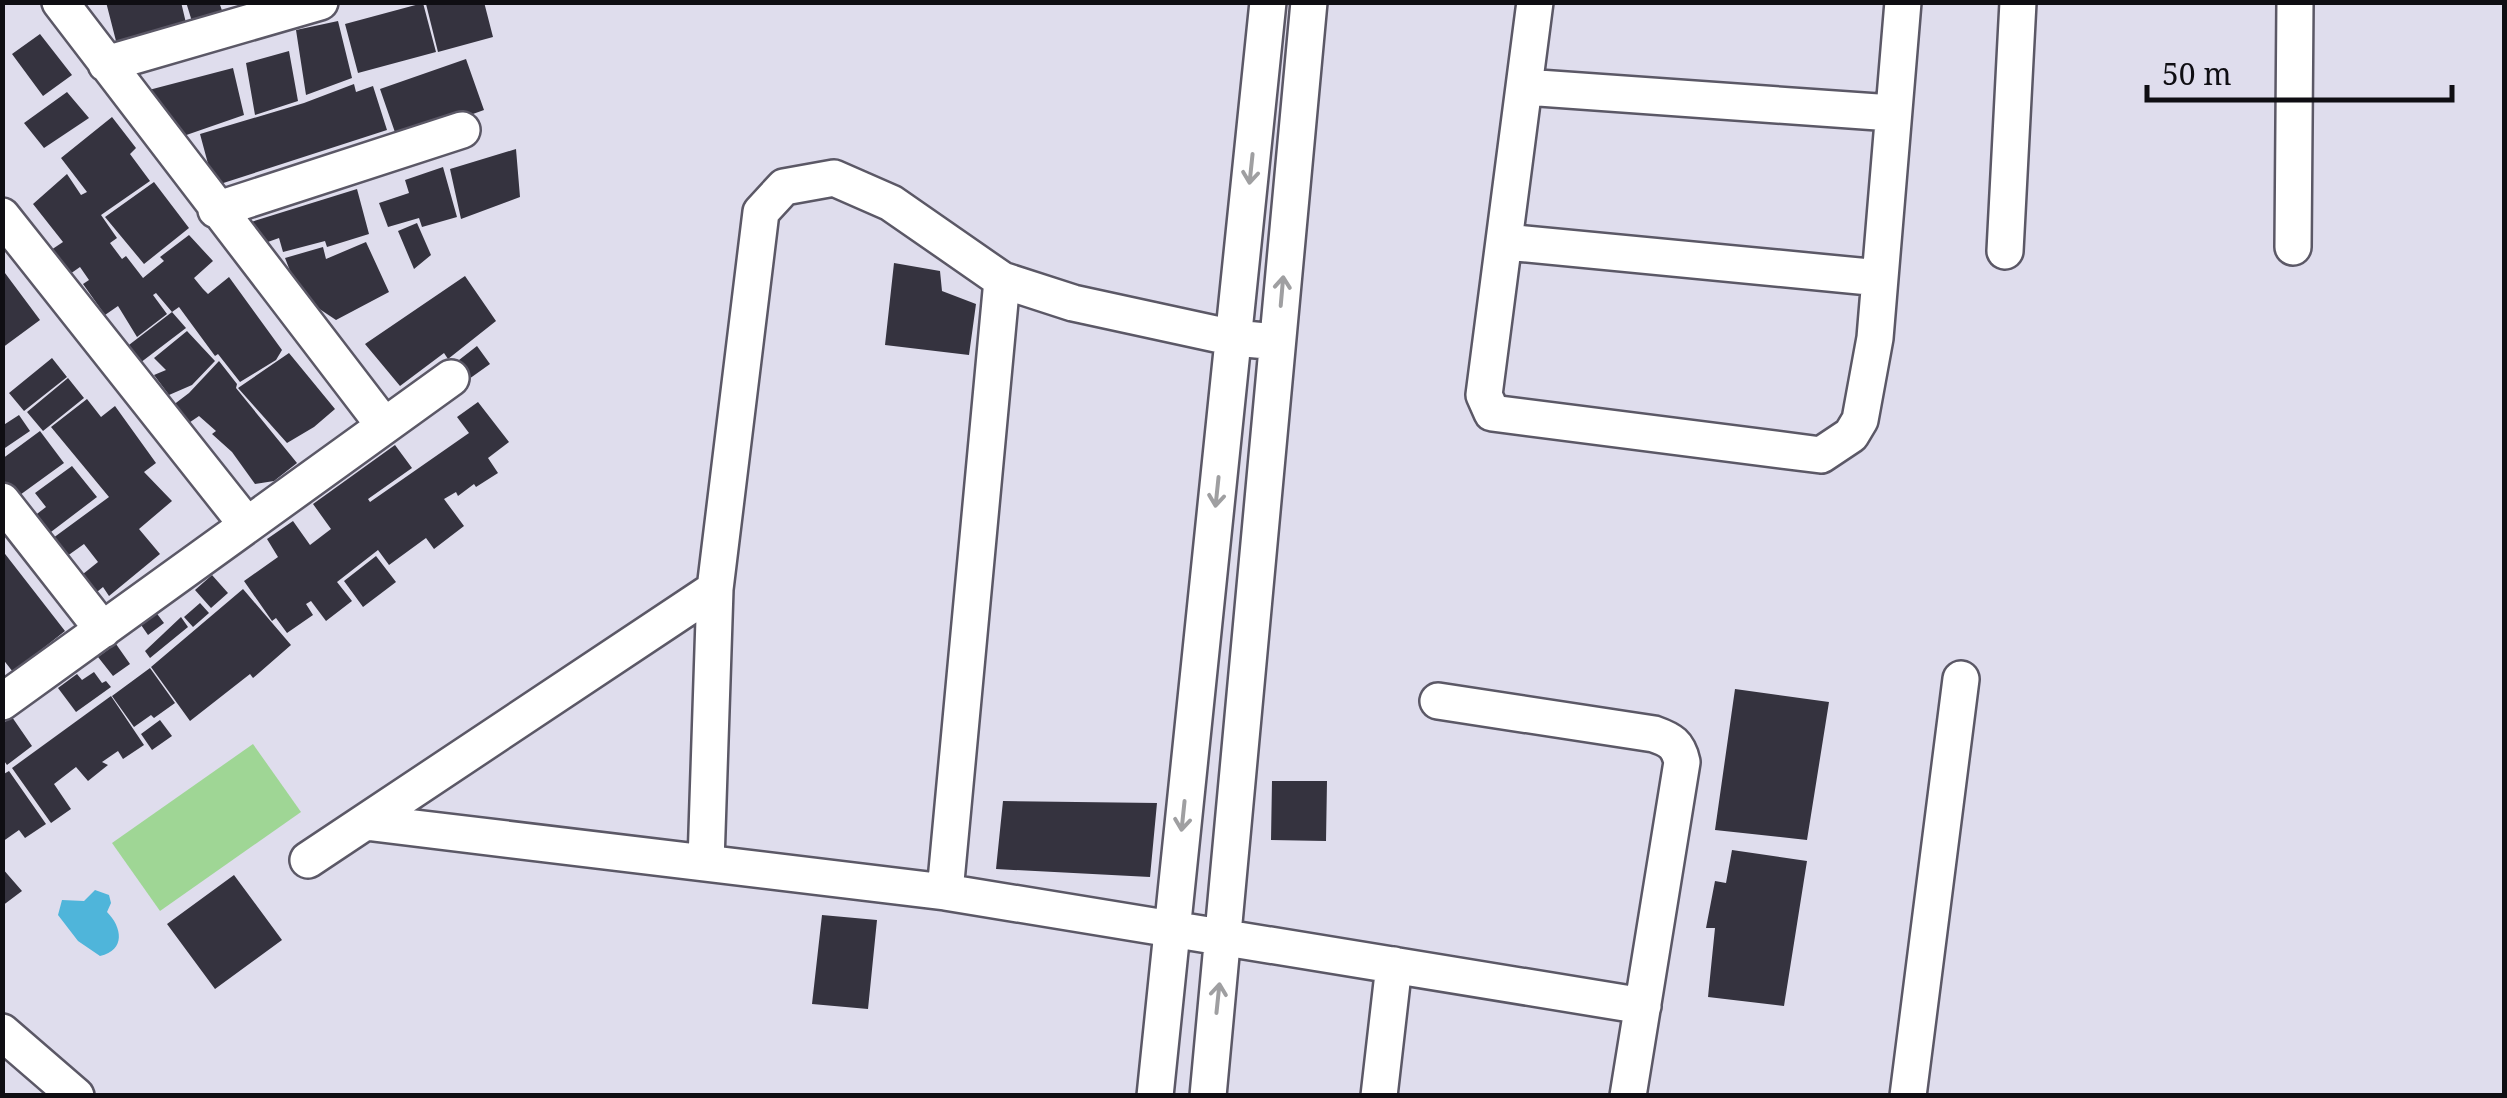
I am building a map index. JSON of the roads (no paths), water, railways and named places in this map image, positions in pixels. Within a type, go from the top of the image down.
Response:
[{"type":"street","points":[[60,2],[383,424]]},
{"type":"street","points":[[106,64],[320,2]]},
{"type":"street","points":[[1155,1096],[1268,2]]},
{"type":"street","points":[[1208,1096],[1309,2]]},
{"type":"street","points":[[1536,2],[1484,394],[1492,413],[1821,455],[1851,435],[1860,420],[1875,338],[1903,2]]},
{"type":"street","points":[[2006,251],[2018,2]]},
{"type":"street","points":[[2293,247],[2295,2]]},
{"type":"street","points":[[1524,87],[1892,113]]},
{"type":"street","points":[[1258,104],[1299,106]]},
{"type":"street","points":[[216,210],[462,130]]},
{"type":"street","points":[[706,862],[715,589],[761,212],[784,187],[834,178],[891,203],[1002,280],[1072,303],[1234,338],[1278,342]]},
{"type":"street","points":[[2,216],[247,525]]},
{"type":"street","points":[[1506,242],[1880,278]]},
{"type":"street","points":[[945,892],[1002,280]]},
{"type":"street","points":[[2,702],[451,378]]},
{"type":"street","points":[[2,501],[102,630]]},
{"type":"street","points":[[308,860],[715,589]]},
{"type":"street","points":[[1202,636],[1251,639]]},
{"type":"street","points":[[1908,1096],[1961,679]]},
{"type":"street","points":[[1438,700],[1654,734],[1679,748],[1682,762],[1628,1096]]},
{"type":"street","points":[[365,822],[945,892],[1643,1006]]},
{"type":"street","points":[[1379,1096],[1394,965]]},
{"type":"street","points":[[2,1032],[76,1096]]},
{"type":"water","points":[[95,890],[109,895],[107,912],[119,937],[114,949],[100,956],[78,941],[58,915],[62,900],[84,901]]}]
